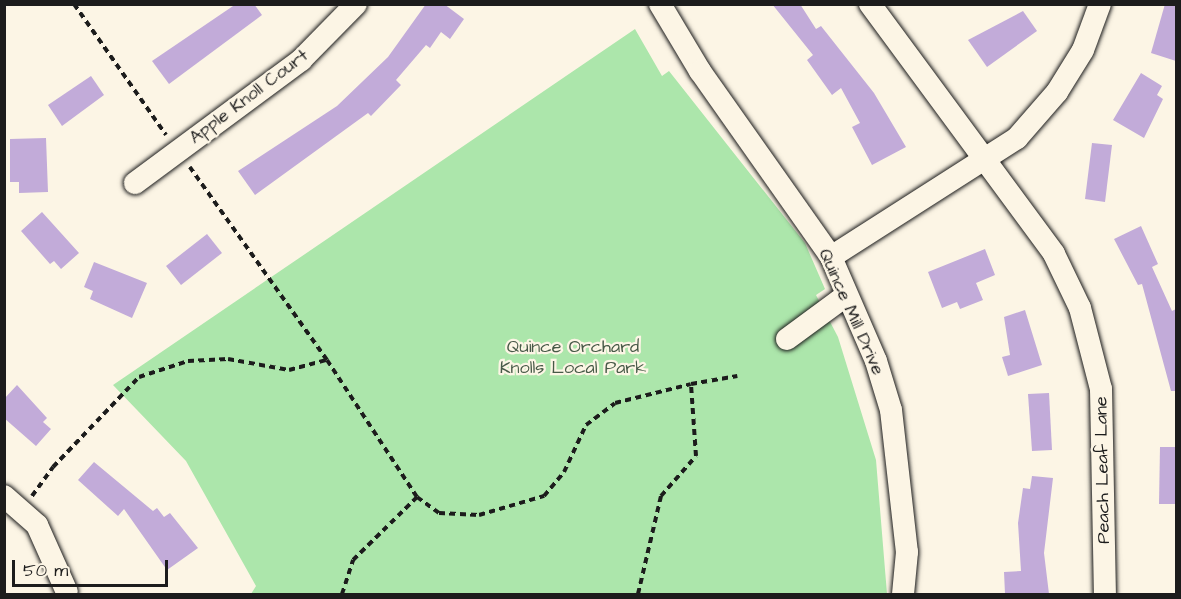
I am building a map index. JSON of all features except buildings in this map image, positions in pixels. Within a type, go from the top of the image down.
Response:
[{"type":"street","name":"Apple Knoll Court","points":[[135,183],[301,60],[356,4]]},
{"type":"street","name":"Quince Mill Drive","points":[[660,4],[700,71],[831,257],[847,295],[891,410],[907,552],[903,594]]},
{"type":"street","name":"Peach Leaf Lane","points":[[870,4],[1054,254],[1093,349],[1105,438],[1105,594]]},
{"type":"street","points":[[831,257],[986,161],[1017,138],[1057,92],[1083,50],[1100,4]]},
{"type":"street","points":[[787,339],[847,295]]},
{"type":"street","points":[[12,502],[37,525],[67,592]]},
{"type":"path","points":[[74,4],[327,360],[417,497],[439,513],[479,515],[544,496],[564,472],[585,425],[615,403],[691,384],[737,376]]},
{"type":"path","points":[[12,502],[53,466],[139,377],[188,361],[228,359],[289,370],[327,360]]},
{"type":"path","points":[[638,594],[661,496],[696,456],[691,384]]},
{"type":"path","points":[[342,594],[353,560],[417,497]]},
{"type":"green space","name":"Quince Orchard Knolls Local Park","points":[[635,29],[662,76],[669,71],[805,243],[825,289],[816,295],[838,337],[876,460],[887,594],[251,594],[256,586],[186,461],[113,385]]}]
